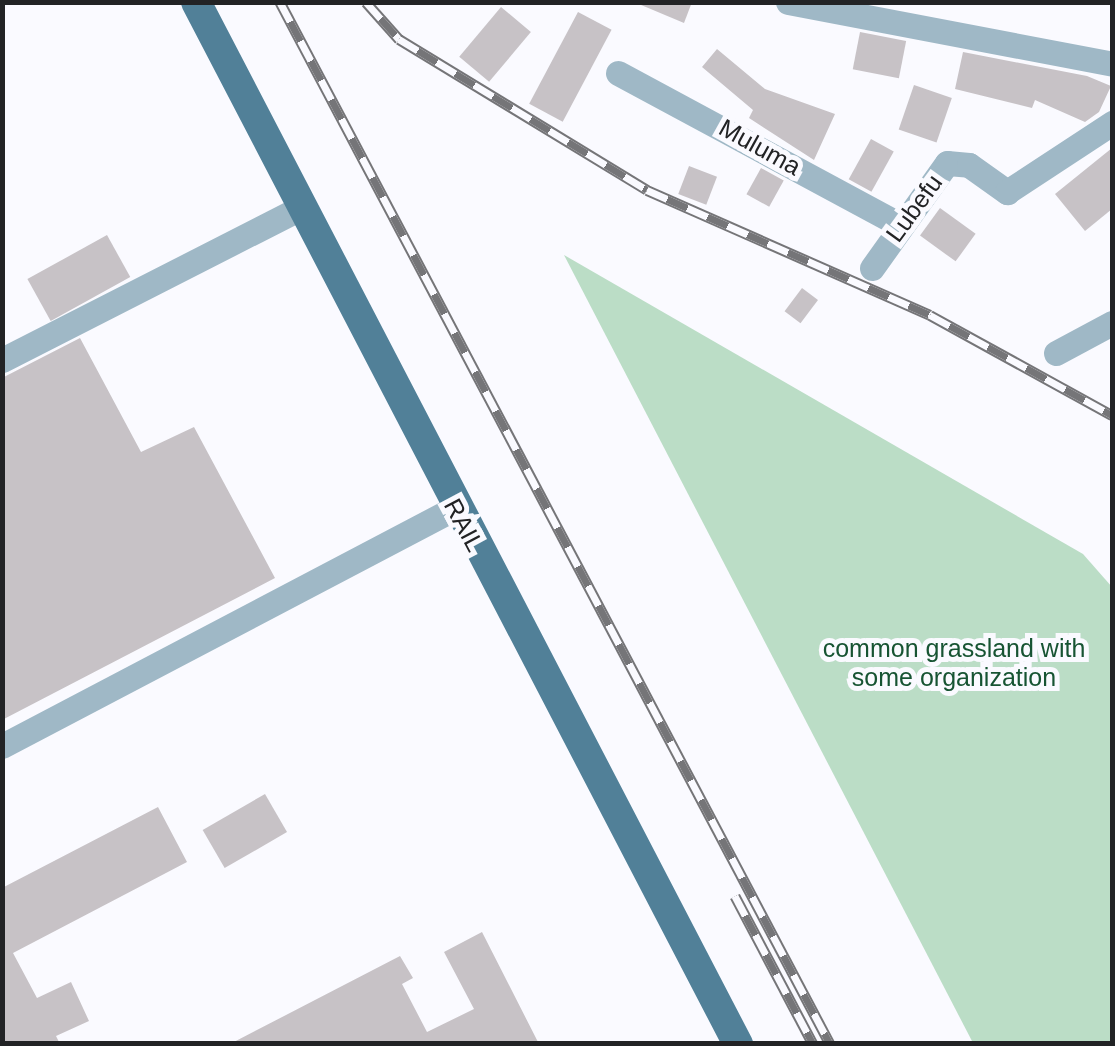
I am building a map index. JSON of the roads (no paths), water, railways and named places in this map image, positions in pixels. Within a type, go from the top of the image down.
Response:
[{"type":"main road","name":"RAIL","points":[[196,2],[454,508],[597,766],[738,1044]]},
{"type":"street","points":[[788,2],[831,7],[1112,64]]},
{"type":"street","name":"Muluma","points":[[618,73],[900,224]]},
{"type":"street","name":"Lubefu","points":[[872,268],[947,163],[969,165],[1007,192],[1112,124]]},
{"type":"street","points":[[2,360],[302,207]]},
{"type":"street","points":[[1056,353],[1112,323]]},
{"type":"street","points":[[2,746],[454,508]]},
{"type":"railway","points":[[280,2],[830,1044]]},
{"type":"railway","points":[[366,2],[399,39],[647,190],[930,315],[1112,415]]},
{"type":"railway","points":[[735,896],[813,1044]]},
{"type":"park label","name":"common grassland with some organization","points":[[954,664]]}]
